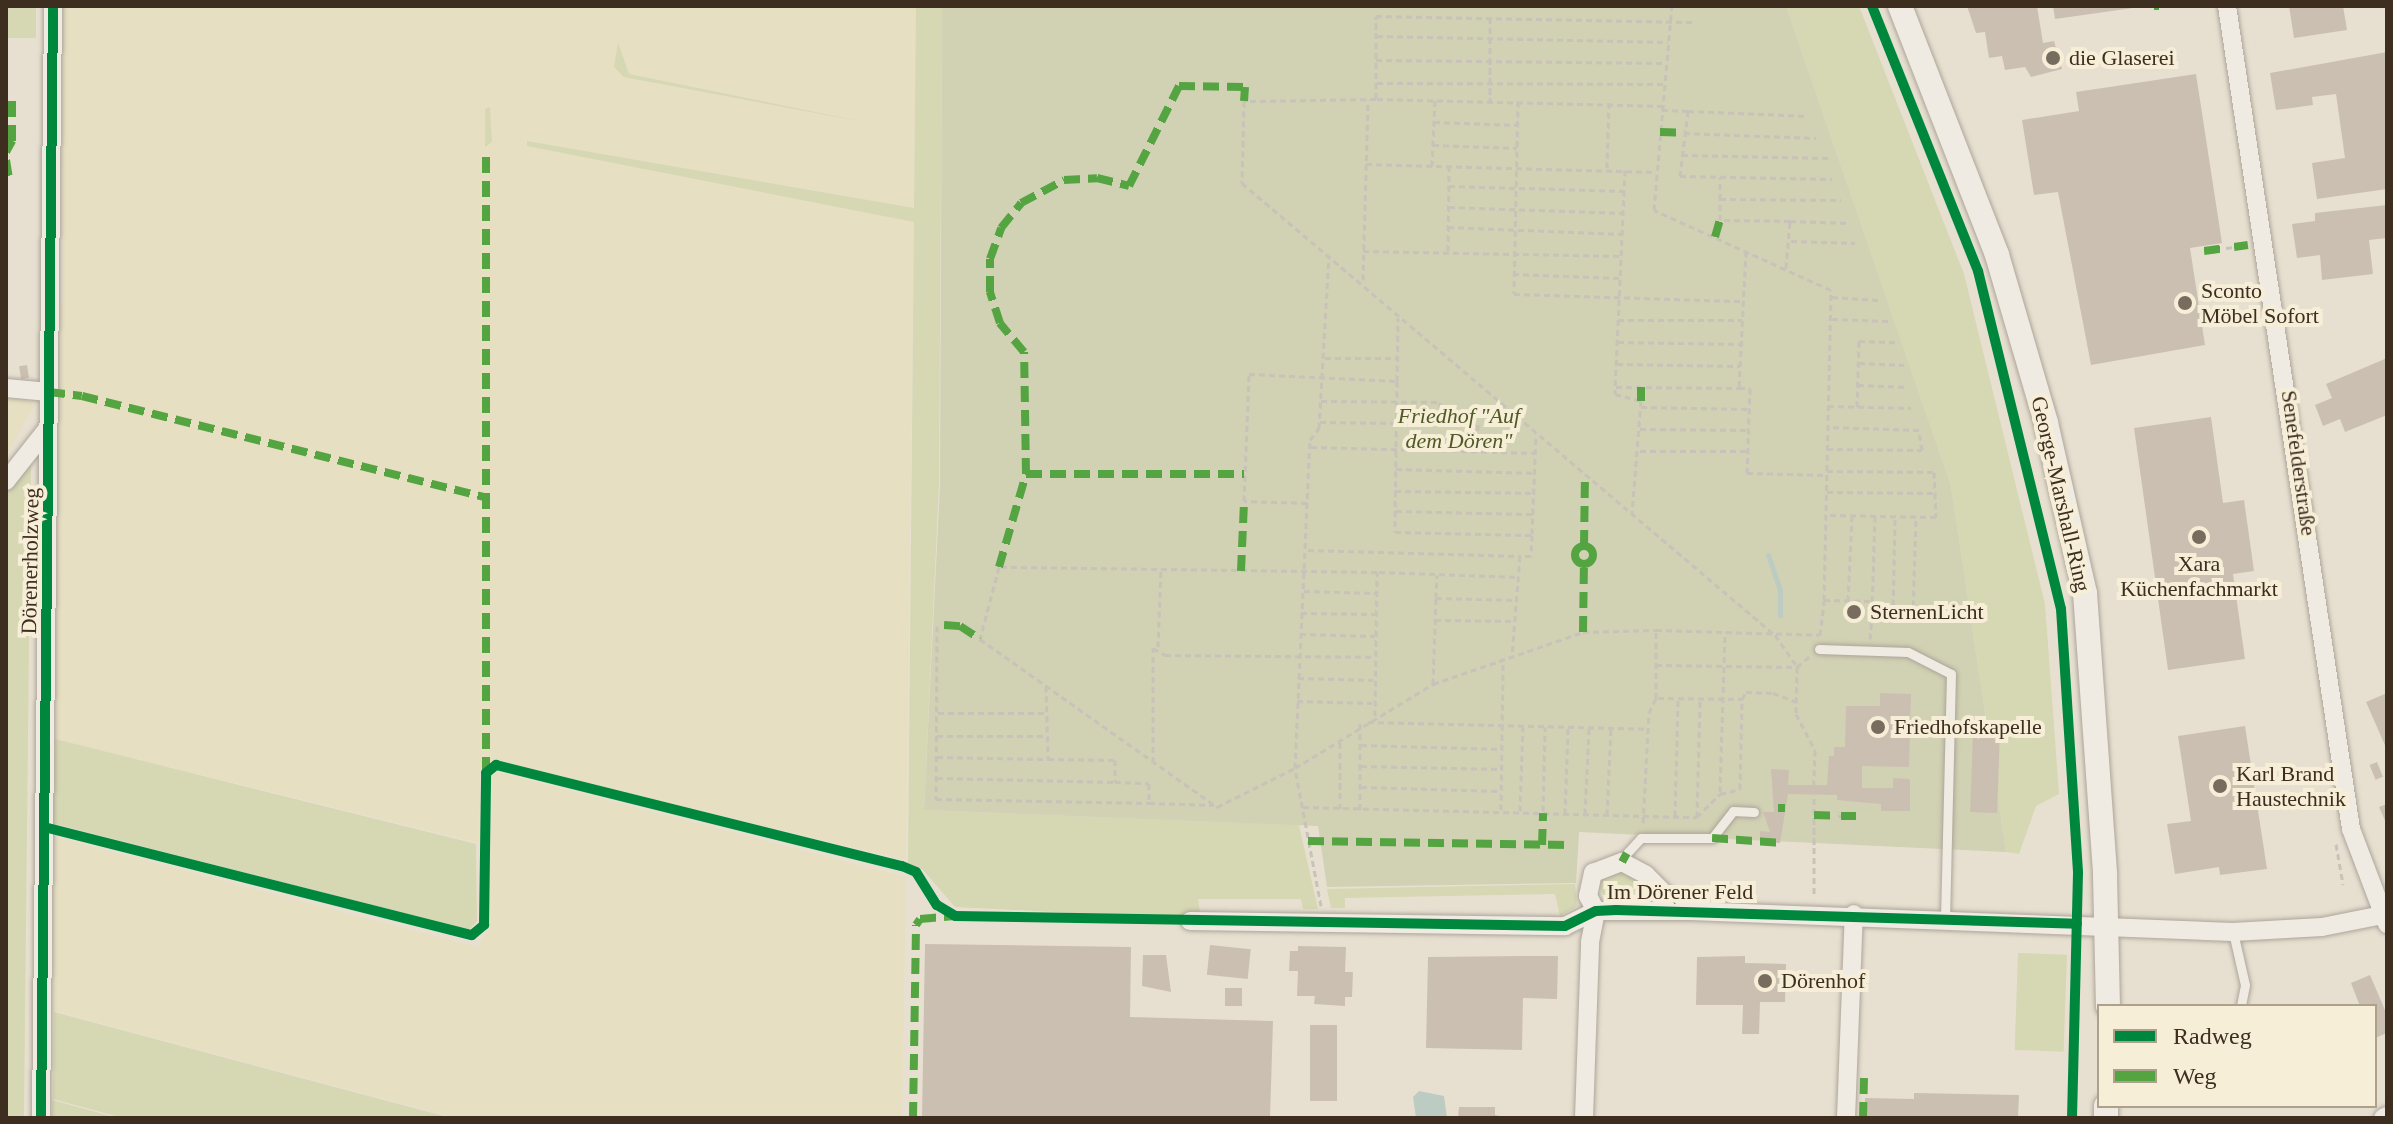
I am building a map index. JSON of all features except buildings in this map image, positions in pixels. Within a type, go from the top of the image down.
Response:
[{"type":"main road","name":"George-Marshall-Ring","points":[[1900,6],[1997,255],[2046,423],[2085,593],[2107,926],[2108,1004]]},
{"type":"street","name":"Dörenerholzweg","points":[[41,1118],[52,458],[47,429],[53,6]]},
{"type":"street","name":"Senefelderstraße","points":[[2227,6],[2351,829],[2386,918]]},
{"type":"street","points":[[6,388],[49,392]]},
{"type":"street","name":"Dörenerholzweg","points":[[6,481],[47,429]]},
{"type":"street","name":"Im Dörener Feld","points":[[1584,1118],[1590,942],[1596,911],[1588,896],[1593,873],[1622,862],[1646,875],[1672,901],[1673,911]]},
{"type":"street","name":"Im Dörener Feld","points":[[1190,921],[1565,926],[1596,911],[1673,911],[1854,914],[2233,932],[2322,927],[2386,918]]},
{"type":"street","points":[[1846,1118],[1854,914]]},
{"type":"lane","points":[[1819,649],[1908,652],[1951,674],[1945,919]]},
{"type":"lane","points":[[1627,853],[1641,838],[1712,838],[1733,811],[1754,812]]},
{"type":"lane","points":[[2233,932],[2245,985],[2241,1004]]},
{"type":"path","points":[[937,626],[936,799],[1214,805],[1295,768],[1363,723],[1433,684],[1583,632],[1656,630],[1820,635],[1824,600],[1832,297],[1819,282],[1654,210],[1672,6]]},
{"type":"path","points":[[1376,99],[1376,16],[1696,22]]},
{"type":"path","points":[[1490,18],[1490,101]]},
{"type":"path","points":[[1377,36],[1668,42]]},
{"type":"path","points":[[1376,60],[1666,63]]},
{"type":"path","points":[[1376,83],[1665,84]]},
{"type":"path","points":[[1363,280],[1368,98]]},
{"type":"path","points":[[1806,116],[1688,111],[1609,102],[1368,98],[1244,101],[1242,183],[1329,257],[1363,280],[1398,318],[1775,635],[1797,667],[1796,714],[1815,750],[1814,785]]},
{"type":"path","points":[[1432,166],[1435,99]]},
{"type":"path","points":[[1518,101],[1514,294],[1619,300],[1743,301]]},
{"type":"path","points":[[1607,168],[1609,102]]},
{"type":"path","points":[[1688,111],[1680,176],[1832,179]]},
{"type":"path","points":[[1434,122],[1518,125]]},
{"type":"path","points":[[1684,133],[1816,138]]},
{"type":"path","points":[[1433,145],[1517,148]]},
{"type":"path","points":[[1682,155],[1829,158]]},
{"type":"path","points":[[1366,164],[1607,168],[1656,172]]},
{"type":"path","points":[[1448,252],[1449,166]]},
{"type":"path","points":[[1625,170],[1615,394],[1641,401],[1632,513]]},
{"type":"path","points":[[1720,177],[1720,220],[1850,223]]},
{"type":"path","points":[[1449,186],[1624,191]]},
{"type":"path","points":[[1720,199],[1841,200]]},
{"type":"path","points":[[1449,207],[1623,213]]},
{"type":"path","points":[[1786,268],[1791,241],[1790,221]]},
{"type":"path","points":[[1448,227],[1622,234]]},
{"type":"path","points":[[1791,241],[1855,243]]},
{"type":"path","points":[[2226,248],[2234,247]]},
{"type":"path","points":[[1363,251],[1621,256]]},
{"type":"path","points":[[1739,388],[1746,251]]},
{"type":"path","points":[[1324,922],[1295,768],[1302,591],[1307,572],[1310,447],[1320,422],[1329,257]]},
{"type":"path","points":[[1513,274],[1620,278]]},
{"type":"path","points":[[1832,297],[1878,300]]},
{"type":"path","points":[[1398,318],[1395,532],[1532,535]]},
{"type":"path","points":[[1832,319],[1888,321]]},
{"type":"path","points":[[1618,320],[1742,320]]},
{"type":"path","points":[[1857,407],[1859,341],[1895,342]]},
{"type":"path","points":[[1618,342],[1741,344]]},
{"type":"path","points":[[1323,358],[1397,358]]},
{"type":"path","points":[[1859,363],[1904,365]]},
{"type":"path","points":[[1617,364],[1740,366]]},
{"type":"path","points":[[1307,503],[1244,501],[1249,374],[1322,380],[1397,381]]},
{"type":"path","points":[[1858,385],[1908,387]]},
{"type":"path","points":[[1616,387],[1750,388],[1747,473],[1934,472],[1936,517],[1827,515]]},
{"type":"path","points":[[1321,401],[1440,402],[1440,424]]},
{"type":"path","points":[[1828,406],[1911,408]]},
{"type":"path","points":[[1641,407],[1749,409]]},
{"type":"path","points":[[1320,422],[1478,424],[1478,450]]},
{"type":"path","points":[[1827,449],[1922,450],[1919,430],[1828,427]]},
{"type":"path","points":[[1640,429],[1749,430]]},
{"type":"path","points":[[1307,550],[1531,556],[1536,434]]},
{"type":"path","points":[[1310,447],[1536,453]]},
{"type":"path","points":[[1638,451],[1748,451]]},
{"type":"path","points":[[1396,469],[1535,473]]},
{"type":"path","points":[[1395,491],[1534,493]]},
{"type":"path","points":[[1827,492],[1935,493]]},
{"type":"path","points":[[1395,511],[1533,514]]},
{"type":"path","points":[[1848,601],[1852,515]]},
{"type":"path","points":[[1869,651],[1875,516]]},
{"type":"path","points":[[1893,615],[1895,516]]},
{"type":"path","points":[[1872,614],[1913,616],[1916,517]]},
{"type":"path","points":[[1512,655],[1520,556]]},
{"type":"path","points":[[1214,805],[980,639],[999,567],[1519,577]]},
{"type":"path","points":[[1161,569],[1158,647],[1165,655]]},
{"type":"path","points":[[1375,716],[1372,703],[1377,572]]},
{"type":"path","points":[[1433,684],[1437,575]]},
{"type":"path","points":[[1302,591],[1376,593]]},
{"type":"path","points":[[1436,598],[1517,600]]},
{"type":"path","points":[[1824,600],[1872,601]]},
{"type":"path","points":[[1301,613],[1376,614]]},
{"type":"path","points":[[1435,620],[1515,621]]},
{"type":"path","points":[[1643,816],[1648,729],[1656,698],[1656,630]]},
{"type":"path","points":[[1720,794],[1725,632]]},
{"type":"path","points":[[1300,634],[1375,636]]},
{"type":"path","points":[[1153,762],[1156,663],[1149,654],[1158,647]]},
{"type":"path","points":[[1156,663],[1165,655],[1374,657]]},
{"type":"path","points":[[1501,812],[1503,658]]},
{"type":"path","points":[[1656,665],[1797,667]]},
{"type":"path","points":[[1298,678],[1373,680]]},
{"type":"path","points":[[1046,686],[1048,759]]},
{"type":"path","points":[[1303,807],[1697,817],[1720,794],[1740,789],[1742,699],[1746,692],[1773,693],[1796,702]]},
{"type":"path","points":[[1656,698],[1742,699]]},
{"type":"path","points":[[1675,816],[1678,698]]},
{"type":"path","points":[[1697,817],[1700,699]]},
{"type":"path","points":[[1297,701],[1372,703]]},
{"type":"path","points":[[937,713],[1046,713]]},
{"type":"path","points":[[1363,723],[1648,729]]},
{"type":"path","points":[[1360,810],[1363,723]]},
{"type":"path","points":[[1520,812],[1523,727]]},
{"type":"path","points":[[1543,813],[1545,727]]},
{"type":"path","points":[[1565,814],[1568,728]]},
{"type":"path","points":[[1585,814],[1589,728]]},
{"type":"path","points":[[1607,815],[1611,728]]},
{"type":"path","points":[[937,736],[1047,736]]},
{"type":"path","points":[[1340,738],[1340,809]]},
{"type":"path","points":[[1361,745],[1502,749]]},
{"type":"path","points":[[937,757],[1115,760],[1115,782]]},
{"type":"path","points":[[1361,766],[1501,769]]},
{"type":"path","points":[[937,778],[1149,783],[1149,803]]},
{"type":"path","points":[[1361,787],[1500,791]]},
{"type":"path","points":[[1814,795],[1814,894]]},
{"type":"shaded area","points":[[61,6],[916,6],[914,208],[528,141],[527,145],[914,222],[906,860],[494,761],[480,770],[479,843],[55,739],[58,306],[63,301]]},
{"type":"shaded area","points":[[6,396],[26,398],[34,406],[6,456]]},
{"type":"shaded area","points":[[497,772],[906,877],[902,1118],[456,1118],[54,1011],[51,836],[477,947],[489,929],[492,776]]},
{"type":"shaded area","points":[[1419,1091],[1444,1096],[1447,1118],[1416,1118],[1413,1097]]},
{"type":"green space","points":[[6,6],[36,6],[36,38],[6,38]]},
{"type":"green space","points":[[916,6],[942,6],[939,484],[924,810],[1299,825],[1318,909],[1303,909],[1301,899],[1198,899],[1201,918],[1191,919],[955,907],[923,870],[908,863],[914,222],[527,146],[527,141],[914,208]]},
{"type":"green space","name":"Friedhof \"Auf dem Dören\"","points":[[942,6],[1786,6],[1951,486],[2006,852],[1579,832],[1576,883],[1327,887],[1318,826],[924,810],[940,485]]},
{"type":"green space","points":[[1786,6],[1859,6],[1964,274],[2045,604],[2059,794],[2036,806],[2019,854],[2006,852],[1951,486]]},
{"type":"green space","points":[[618,43],[629,74],[864,122],[624,77],[614,67]]},
{"type":"green space","points":[[490,107],[492,142],[485,147],[485,109]]},
{"type":"green space","points":[[31,456],[24,1118],[6,1118],[6,493]]},
{"type":"green space","points":[[55,739],[476,844],[477,921],[469,930],[51,823]]},
{"type":"green space","points":[[1619,869],[1640,878],[1651,890],[1651,900],[1605,897],[1599,888],[1602,874]]},
{"type":"green space","points":[[1575,884],[1577,906],[1560,916],[1555,894],[1345,898],[1345,908],[1331,908],[1327,889]]},
{"type":"green space","points":[[2018,953],[2067,955],[2064,1052],[2015,1050]]},
{"type":"green space","points":[[54,1012],[451,1118],[123,1118],[53,1099]]},
{"type":"green space","points":[[52,1100],[118,1118],[52,1118]]},
{"type":"waterway","points":[[1768,555],[1780,590],[1780,615]]},
{"type":"marked path","points":[[2154,6],[2159,6]]},
{"type":"marked path","points":[[999,567],[1026,474],[1024,352],[1000,323],[990,292],[990,259],[1001,228],[1021,203],[1064,180],[1097,178],[1129,186],[1179,86],[1245,87],[1244,101]]},
{"type":"marked path","points":[[6,152],[12,141],[12,99]]},
{"type":"marked path","points":[[1660,132],[1684,133]]},
{"type":"marked path","points":[[486,151],[486,773]]},
{"type":"marked path","points":[[6,160],[9,180]]},
{"type":"marked path","points":[[1715,237],[1720,220]]},
{"type":"marked path","points":[[2234,247],[2248,245]]},
{"type":"marked path","points":[[2204,251],[2226,248]]},
{"type":"marked path","points":[[1641,387],[1641,401]]},
{"type":"marked path","points":[[49,392],[82,396],[484,497]]},
{"type":"marked path","points":[[1026,474],[1244,474]]},
{"type":"marked path","points":[[1584,546],[1585,474]]},
{"type":"marked path","points":[[1241,571],[1244,501]]},
{"type":"marked path","points":[[1584,546],[1593,555],[1584,564],[1575,555],[1584,546]]},
{"type":"marked path","points":[[1583,632],[1584,564]]},
{"type":"marked path","points":[[944,625],[960,626],[980,639]]},
{"type":"marked path","points":[[1778,808],[1785,808]]},
{"type":"marked path","points":[[1542,845],[1543,813]]},
{"type":"marked path","points":[[1814,815],[1838,816]]},
{"type":"marked path","points":[[1841,816],[1856,816]]},
{"type":"marked path","points":[[1712,838],[1782,843]]},
{"type":"marked path","points":[[1308,841],[1568,845]]},
{"type":"marked path","points":[[1622,862],[1627,853]]},
{"type":"marked path","points":[[1672,901],[1688,889]]},
{"type":"marked path","points":[[913,1118],[916,925],[920,919],[955,916]]},
{"type":"marked path","points":[[1863,1118],[1864,1077]]},
{"type":"cycle path","points":[[41,1118],[53,6]]},
{"type":"cycle path","points":[[1872,6],[1978,271],[2061,609],[2078,873],[2072,1118]]},
{"type":"cycle path","points":[[44,827],[472,935],[484,925],[486,773],[496,765],[902,866],[916,872],[937,905],[955,916],[1565,926],[1596,911],[1616,910],[2077,924]]},
{"type":"place","name":"die Glaserei","points":[[2053,58]]},
{"type":"place","name":"Sconto Möbel Sofort","points":[[2185,303]]},
{"type":"place","name":"Xara Küchenfachmarkt","points":[[2199,537]]},
{"type":"place","name":"SternenLicht","points":[[1854,612]]},
{"type":"place","name":"Friedhofskapelle","points":[[1878,727]]},
{"type":"place","name":"Karl Brand Haustechnik","points":[[2220,786]]},
{"type":"place","name":"Dörenhof","points":[[1765,981]]}]
